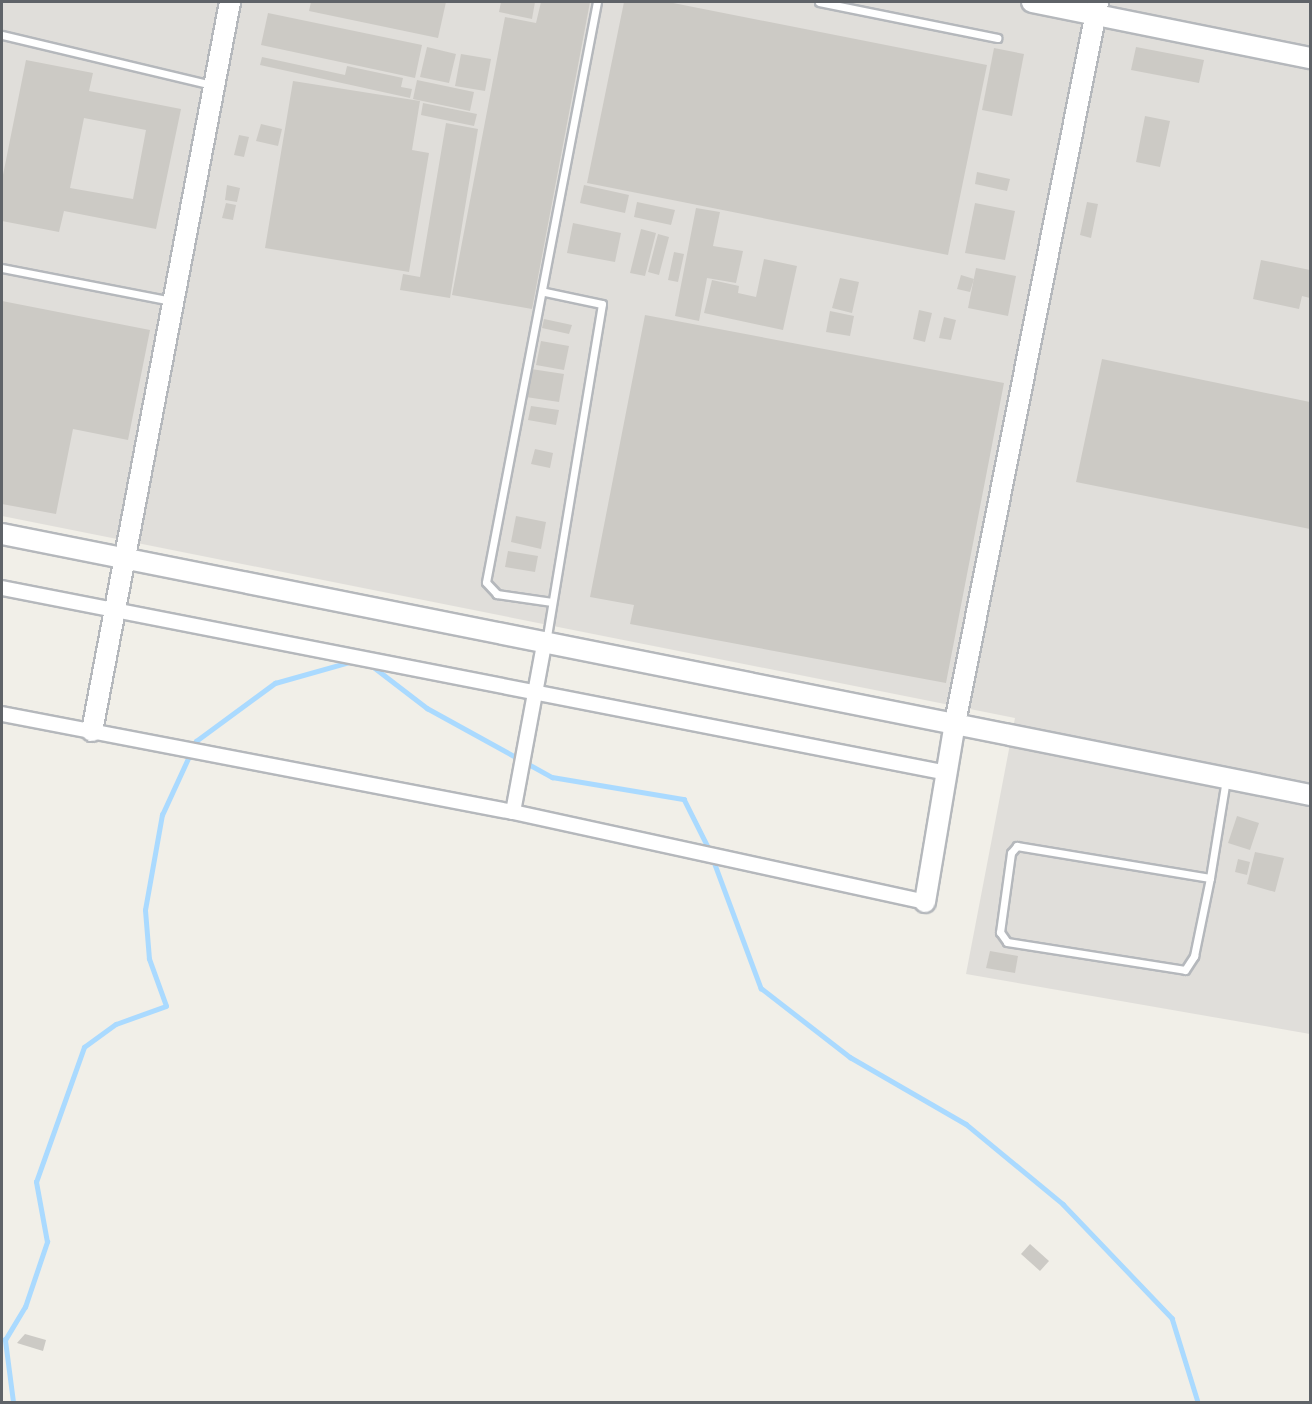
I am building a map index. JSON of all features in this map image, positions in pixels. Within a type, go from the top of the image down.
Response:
[{"type":"street","points":[[92,731],[230,2]]},
{"type":"street","points":[[1032,2],[1097,8],[1311,58]]},
{"type":"street","points":[[2,714],[513,812],[925,902],[954,728],[1097,8]]},
{"type":"street","points":[[2,534],[954,728],[1311,795]]},
{"type":"street","points":[[2,588],[948,772]]},
{"type":"street","points":[[513,812],[533,692],[545,645]]},
{"type":"lane","points":[[552,602],[497,594],[486,582],[545,292],[597,2]]},
{"type":"lane","points":[[819,2],[997,38]]},
{"type":"lane","points":[[2,35],[214,85]]},
{"type":"lane","points":[[2,268],[173,301]]},
{"type":"lane","points":[[545,292],[602,304],[545,645]]},
{"type":"lane","points":[[1210,878],[1017,846],[1011,853],[1000,932],[1007,942],[1185,970],[1194,956],[1210,878],[1226,779]]},
{"type":"shaded area","points":[[2,2],[1310,2],[1310,1034],[966,974],[1015,718],[2,516]]},
{"type":"building","points":[[311,2],[446,2],[438,38],[309,11]]},
{"type":"building","points":[[501,2],[535,2],[532,19],[499,12]]},
{"type":"building","points":[[541,2],[590,2],[532,309],[452,295],[505,17],[536,23]]},
{"type":"building","points":[[624,2],[668,2],[987,65],[948,255],[587,183]]},
{"type":"building","points":[[268,13],[422,45],[415,78],[261,45]]},
{"type":"building","points":[[427,47],[456,54],[449,83],[420,77]]},
{"type":"building","points":[[1136,47],[1204,60],[1199,83],[1131,70]]},
{"type":"building","points":[[994,48],[1024,54],[1012,116],[982,110]]},
{"type":"building","points":[[461,54],[491,59],[485,91],[455,86]]},
{"type":"building","points":[[262,57],[345,75],[347,66],[403,78],[401,87],[412,89],[410,98],[260,65]]},
{"type":"building","points":[[26,60],[93,73],[89,91],[181,109],[156,229],[64,211],[59,232],[2,221],[2,180]],"holes":[[[84,118],[146,130],[133,199],[70,188]]]},
{"type":"building","points":[[417,80],[474,92],[470,111],[413,99]]},
{"type":"building","points":[[293,81],[420,101],[412,150],[429,153],[409,272],[265,248]]},
{"type":"building","points":[[423,103],[477,114],[474,126],[421,115]]},
{"type":"building","points":[[1145,116],[1170,121],[1160,167],[1136,162]]},
{"type":"building","points":[[446,123],[478,129],[450,298],[400,290],[403,274],[420,277]]},
{"type":"building","points":[[261,124],[282,129],[278,146],[256,141]]},
{"type":"building","points":[[239,135],[249,137],[244,157],[234,155]]},
{"type":"building","points":[[977,172],[1010,179],[1007,191],[975,184]]},
{"type":"building","points":[[227,185],[240,188],[237,202],[225,200]]},
{"type":"building","points":[[584,185],[629,195],[625,213],[580,203]]},
{"type":"building","points":[[637,202],[675,210],[671,225],[634,217]]},
{"type":"building","points":[[1087,202],[1098,204],[1091,238],[1080,235]]},
{"type":"building","points":[[226,203],[236,205],[233,220],[222,218]]},
{"type":"building","points":[[975,203],[1015,211],[1005,260],[965,253]]},
{"type":"building","points":[[696,208],[720,212],[713,246],[743,251],[736,283],[707,278],[699,321],[675,316]]},
{"type":"building","points":[[573,223],[621,233],[615,262],[567,253]]},
{"type":"building","points":[[641,229],[656,233],[645,276],[630,273]]},
{"type":"building","points":[[658,234],[669,237],[659,275],[648,272]]},
{"type":"building","points":[[674,252],[684,254],[678,282],[668,280]]},
{"type":"building","points":[[764,259],[797,266],[783,330],[704,313],[712,280],[739,286],[738,293],[756,297]]},
{"type":"building","points":[[1261,260],[1310,270],[1310,298],[1302,296],[1299,309],[1253,299]]},
{"type":"building","points":[[976,268],[1016,276],[1008,316],[968,308]]},
{"type":"building","points":[[961,275],[974,279],[970,292],[957,289]]},
{"type":"building","points":[[840,278],[859,282],[852,313],[832,308]]},
{"type":"building","points":[[2,301],[150,330],[128,440],[73,429],[56,514],[2,504]]},
{"type":"building","points":[[919,310],[932,313],[925,342],[913,339]]},
{"type":"building","points":[[830,311],[854,316],[850,336],[826,332]]},
{"type":"building","points":[[645,315],[1004,383],[946,683],[630,624],[634,605],[590,597]]},
{"type":"building","points":[[944,317],[956,320],[951,340],[939,338]]},
{"type":"building","points":[[544,319],[572,325],[569,334],[542,328]]},
{"type":"building","points":[[541,341],[569,346],[564,370],[536,365]]},
{"type":"building","points":[[1102,359],[1310,402],[1310,529],[1076,482]]},
{"type":"building","points":[[531,369],[564,374],[559,402],[526,397]]},
{"type":"building","points":[[531,406],[559,410],[556,425],[528,420]]},
{"type":"building","points":[[535,449],[553,453],[550,468],[531,464]]},
{"type":"building","points":[[516,516],[546,522],[541,549],[511,542]]},
{"type":"building","points":[[508,551],[538,556],[535,572],[505,567]]},
{"type":"building","points":[[1237,816],[1259,823],[1250,850],[1228,843]]},
{"type":"building","points":[[1255,852],[1284,858],[1275,892],[1247,884]]},
{"type":"building","points":[[1238,859],[1250,862],[1247,875],[1235,872]]},
{"type":"building","points":[[990,951],[1018,956],[1015,973],[986,968]]},
{"type":"building","points":[[1030,1244],[1049,1261],[1040,1271],[1021,1254]]},
{"type":"building","points":[[25,1334],[46,1340],[43,1351],[17,1343]]},
{"type":"waterway","points":[[13,1402],[5,1340],[25,1307],[47,1242],[36,1182],[84,1047],[116,1024],[166,1006],[149,959],[145,910],[162,815],[196,741],[275,683],[353,661]]},
{"type":"waterway","points":[[371,665],[427,708],[552,777],[684,799],[710,851]]},
{"type":"waterway","points":[[713,859],[761,988],[850,1057],[966,1124],[1063,1204],[1172,1318],[1198,1402]]}]
